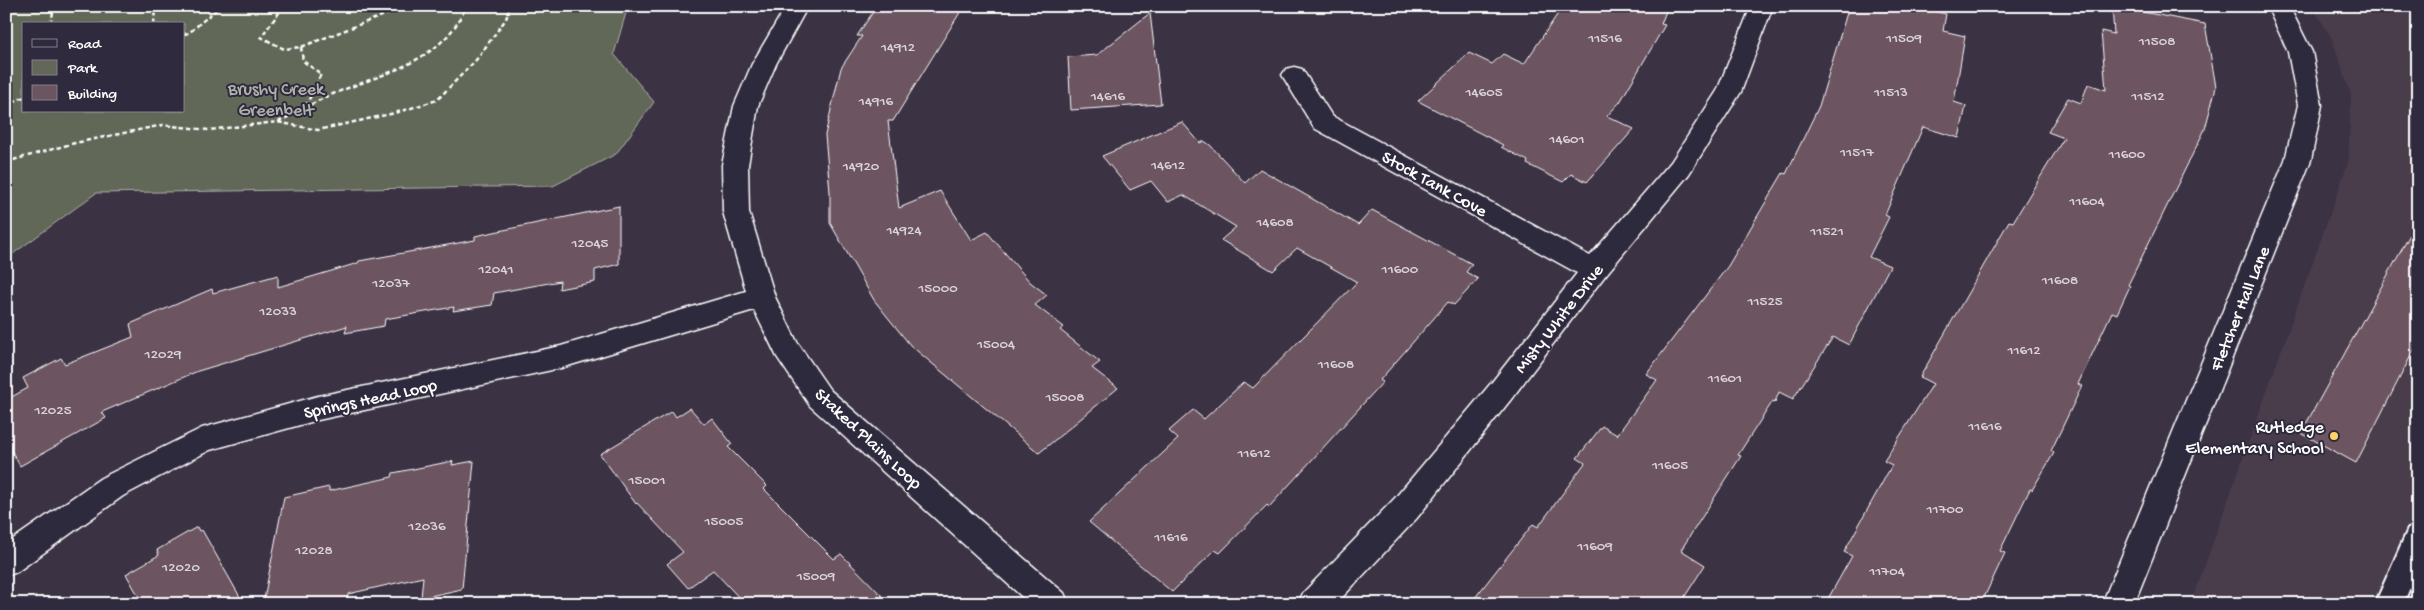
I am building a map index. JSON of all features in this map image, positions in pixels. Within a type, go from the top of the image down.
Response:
[{"type":"street","name":"Staked Plains Loop","points":[[797,6],[764,64],[746,106],[735,165],[736,212],[760,297],[787,349],[820,398],[1053,604]]},
{"type":"street","name":"Misty White Drive","points":[[1314,604],[1406,508],[1502,390],[1594,270],[1680,168],[1729,92],[1762,6]]},
{"type":"street","name":"Fletcher Hall Lane","points":[[2118,604],[2298,160],[2310,106],[2300,52],[2278,6]]},
{"type":"street","name":"Stock Tank Cove","points":[[1294,75],[1323,122],[1594,270]]},
{"type":"street","name":"Springs Head Loop","points":[[6,562],[112,487],[202,440],[318,408],[561,357],[760,297]]},
{"type":"lane","points":[[2389,604],[2418,537]]},
{"type":"path","points":[[50,22],[54,6]]},
{"type":"path","points":[[154,22],[155,6]]},
{"type":"path","points":[[185,34],[189,33],[220,6]]},
{"type":"path","points":[[284,6],[262,37],[284,49],[302,48],[387,14],[395,6]]},
{"type":"path","points":[[278,122],[333,94],[389,75],[443,43],[465,14],[466,6]]},
{"type":"path","points":[[6,162],[75,143],[162,125],[209,130],[278,122],[318,130],[396,113],[438,100],[476,60],[506,20],[510,6]]},
{"type":"path","points":[[302,48],[303,61],[321,74],[305,109]]},
{"type":"path","points":[[6,105],[22,98]]},
{"type":"shaded area","name":"Rutledge Elementary School","points":[[2312,6],[2418,6],[2418,604],[2191,604],[2348,163],[2351,95],[2332,39]]},
{"type":"green space","name":"Brushy Creek Greenbelt","points":[[6,6],[628,6],[614,54],[654,102],[616,154],[553,186],[96,193],[6,259]]},
{"type":"building","points":[[877,6],[964,6],[893,121],[888,121],[899,208],[940,191],[971,240],[987,232],[1030,282],[1047,295],[1035,305],[1064,327],[1060,330],[1100,362],[1092,368],[1118,388],[1039,453],[910,345],[874,300],[830,223],[830,192],[825,135],[841,68],[862,36],[857,36]]},
{"type":"building","points":[[1563,6],[1668,6],[1661,24],[1665,25],[1620,102],[1607,116],[1634,129],[1587,182],[1571,174],[1563,182],[1527,164],[1528,161],[1501,147],[1503,145],[1418,101],[1469,53],[1492,64],[1503,54],[1524,64]]},
{"type":"building","points":[[1849,6],[1913,6],[1946,14],[1943,31],[1965,36],[1954,102],[1966,106],[1959,138],[1923,127],[1885,215],[1889,217],[1869,257],[1890,266],[1849,345],[1833,337],[1793,399],[1779,392],[1775,402],[1773,401],[1738,455],[1741,456],[1681,550],[1705,565],[1680,604],[1470,604],[1533,524],[1538,527],[1585,463],[1577,458],[1602,426],[1617,435],[1657,380],[1646,374],[1728,266],[1783,173],[1786,174],[1819,106]]},
{"type":"building","points":[[2112,6],[2205,24],[2216,87],[2205,129],[2128,285],[2130,286],[2117,314],[2112,312],[2078,384],[2082,386],[2051,451],[2054,453],[2032,490],[2030,489],[2000,551],[2005,553],[1981,604],[1825,604],[1852,556],[1844,552],[1892,465],[1884,461],[1933,384],[1920,377],[2009,221],[2013,222],[2064,138],[2048,132],[2068,98],[2081,103],[2088,84],[2106,90],[2101,31],[2114,34]]},
{"type":"building","points":[[1150,13],[1161,104],[1071,110],[1068,57],[1097,55]]},
{"type":"building","points":[[1182,122],[1200,143],[1204,141],[1210,145],[1245,183],[1260,169],[1358,225],[1372,210],[1472,264],[1466,272],[1478,279],[1454,305],[1448,302],[1380,380],[1383,382],[1269,507],[1267,505],[1220,553],[1215,550],[1172,592],[1089,522],[1178,439],[1169,431],[1193,410],[1204,419],[1244,382],[1253,388],[1357,282],[1297,248],[1273,271],[1221,240],[1236,227],[1183,195],[1168,202],[1151,181],[1130,190],[1102,156]]},
{"type":"building","points":[[619,206],[619,264],[595,270],[595,282],[559,289],[560,281],[494,293],[492,305],[453,311],[454,307],[385,319],[384,326],[345,333],[347,326],[198,371],[102,412],[106,418],[20,466],[6,441],[6,400],[28,388],[23,378],[61,358],[65,364],[133,337],[130,324],[212,289],[213,293],[278,275],[278,287],[358,263],[359,261],[475,240],[475,236]]},
{"type":"building","points":[[2418,220],[2418,342],[2356,463],[2301,433]]},
{"type":"building","points":[[690,408],[704,424],[712,418],[732,444],[728,447],[767,486],[764,489],[834,559],[841,554],[890,604],[745,604],[713,570],[688,588],[667,564],[683,552],[636,504],[600,454],[672,411],[676,417]]},
{"type":"building","points":[[453,461],[452,465],[474,461],[462,589],[421,598],[423,577],[348,594],[347,604],[263,604],[284,497],[329,487],[329,491],[392,477],[393,473]]},
{"type":"building","points":[[197,527],[199,531],[202,530],[244,604],[143,604],[126,574],[159,555],[157,550]]},
{"type":"place","name":"Rutledge Elementary School","points":[[2334,436]]}]
